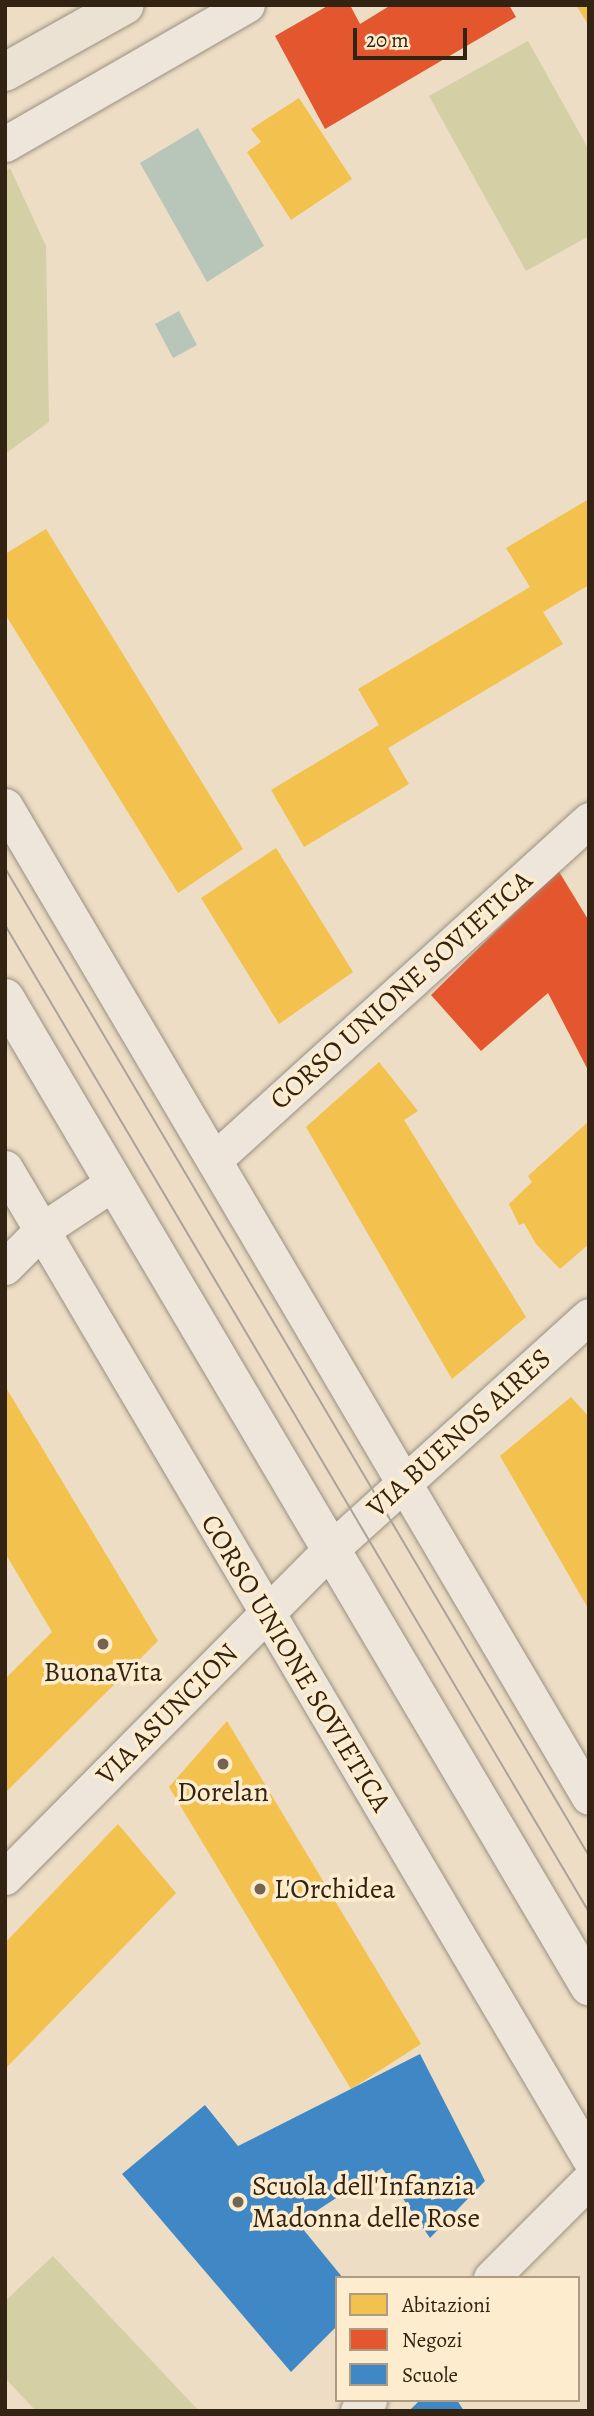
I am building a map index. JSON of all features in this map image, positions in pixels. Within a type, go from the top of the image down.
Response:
[{"type":"main road","points":[[5,72],[125,5]]},
{"type":"main road","points":[[5,998],[329,1551],[589,1986]]},
{"type":"street","points":[[5,144],[247,5]]},
{"type":"street","points":[[5,806],[589,1797]]},
{"type":"street","name":"CORSO UNIONE SOVIETICA","points":[[214,1160],[589,820]]},
{"type":"street","name":"CORSO UNIONE SOVIETICA","points":[[5,1168],[589,2158]]},
{"type":"street","points":[[5,1267],[43,1230],[113,1183]]},
{"type":"street","name":"VIA BUENOS AIRES","points":[[329,1551],[589,1316]]},
{"type":"street","name":"VIA ASUNCION","points":[[5,1877],[329,1551]]},
{"type":"street","points":[[493,2276],[589,2180]]},
{"type":"shaded area","points":[[528,41],[589,150],[589,236],[526,271],[429,96]]},
{"type":"shaded area","points":[[198,128],[264,246],[207,282],[140,163]]},
{"type":"shaded area","points":[[10,168],[46,246],[49,422],[5,454],[5,171]]},
{"type":"shaded area","points":[[179,311],[197,345],[173,358],[155,324]]},
{"type":"shaded area","points":[[53,2256],[199,2411],[36,2411],[5,2378],[5,2301]]},
{"type":"building: Abitazioni","points":[[576,5],[589,5],[589,26]]},
{"type":"building: Abitazioni","points":[[299,98],[352,179],[291,220],[247,152],[261,142],[251,129]]},
{"type":"building: Abitazioni","points":[[589,499],[589,585],[543,612],[563,644],[388,748],[409,784],[304,847],[271,790],[379,725],[358,689],[530,587],[506,548]]},
{"type":"building: Abitazioni","points":[[46,529],[243,849],[178,893],[5,614],[5,554]]},
{"type":"building: Abitazioni","points":[[276,848],[353,972],[279,1024],[201,898]]},
{"type":"building: Abitazioni","points":[[379,1062],[418,1111],[404,1120],[526,1317],[452,1379],[306,1127]]},
{"type":"building: Abitazioni","points":[[589,1121],[589,1244],[560,1269],[536,1244],[524,1223],[519,1225],[509,1204],[532,1182],[528,1176]]},
{"type":"building: Abitazioni","points":[[5,1386],[158,1641],[5,1793],[5,1679],[52,1632],[5,1553]]},
{"type":"building: Abitazioni","points":[[571,1397],[589,1417],[589,1610],[500,1456]]},
{"type":"building: Abitazioni","points":[[227,1721],[421,2044],[351,2089],[169,1787]]},
{"type":"building: Abitazioni","points":[[118,1824],[176,1893],[5,2069],[5,1943]]},
{"type":"building: Negozi","points":[[329,5],[350,5],[360,24],[391,5],[509,5],[516,17],[325,129],[275,36]]},
{"type":"building: Negozi","points":[[558,870],[589,921],[589,1072],[548,993],[481,1051],[431,995]]},
{"type":"building: Scuole","name":"Scuola dell'Infanzia Madonna delle Rose","points":[[420,2054],[485,2181],[430,2238],[382,2168],[298,2223],[341,2276],[335,2276],[335,2328],[291,2372],[122,2174],[205,2105],[238,2146]]},
{"type":"building: Scuole","points":[[418,2402],[458,2402],[464,2411],[409,2411]]},
{"type":"tram line","points":[[5,868],[589,1856]]},
{"type":"tram line","points":[[5,925],[589,1912]]},
{"type":"place","name":"BuonaVita","points":[[103,1644]]},
{"type":"place","name":"Dorelan","points":[[223,1764]]},
{"type":"place","name":"L'Orchidea","points":[[260,1889]]},
{"type":"place","name":"Scuola dell'Infanzia Madonna delle Rose","points":[[238,2202]]}]
